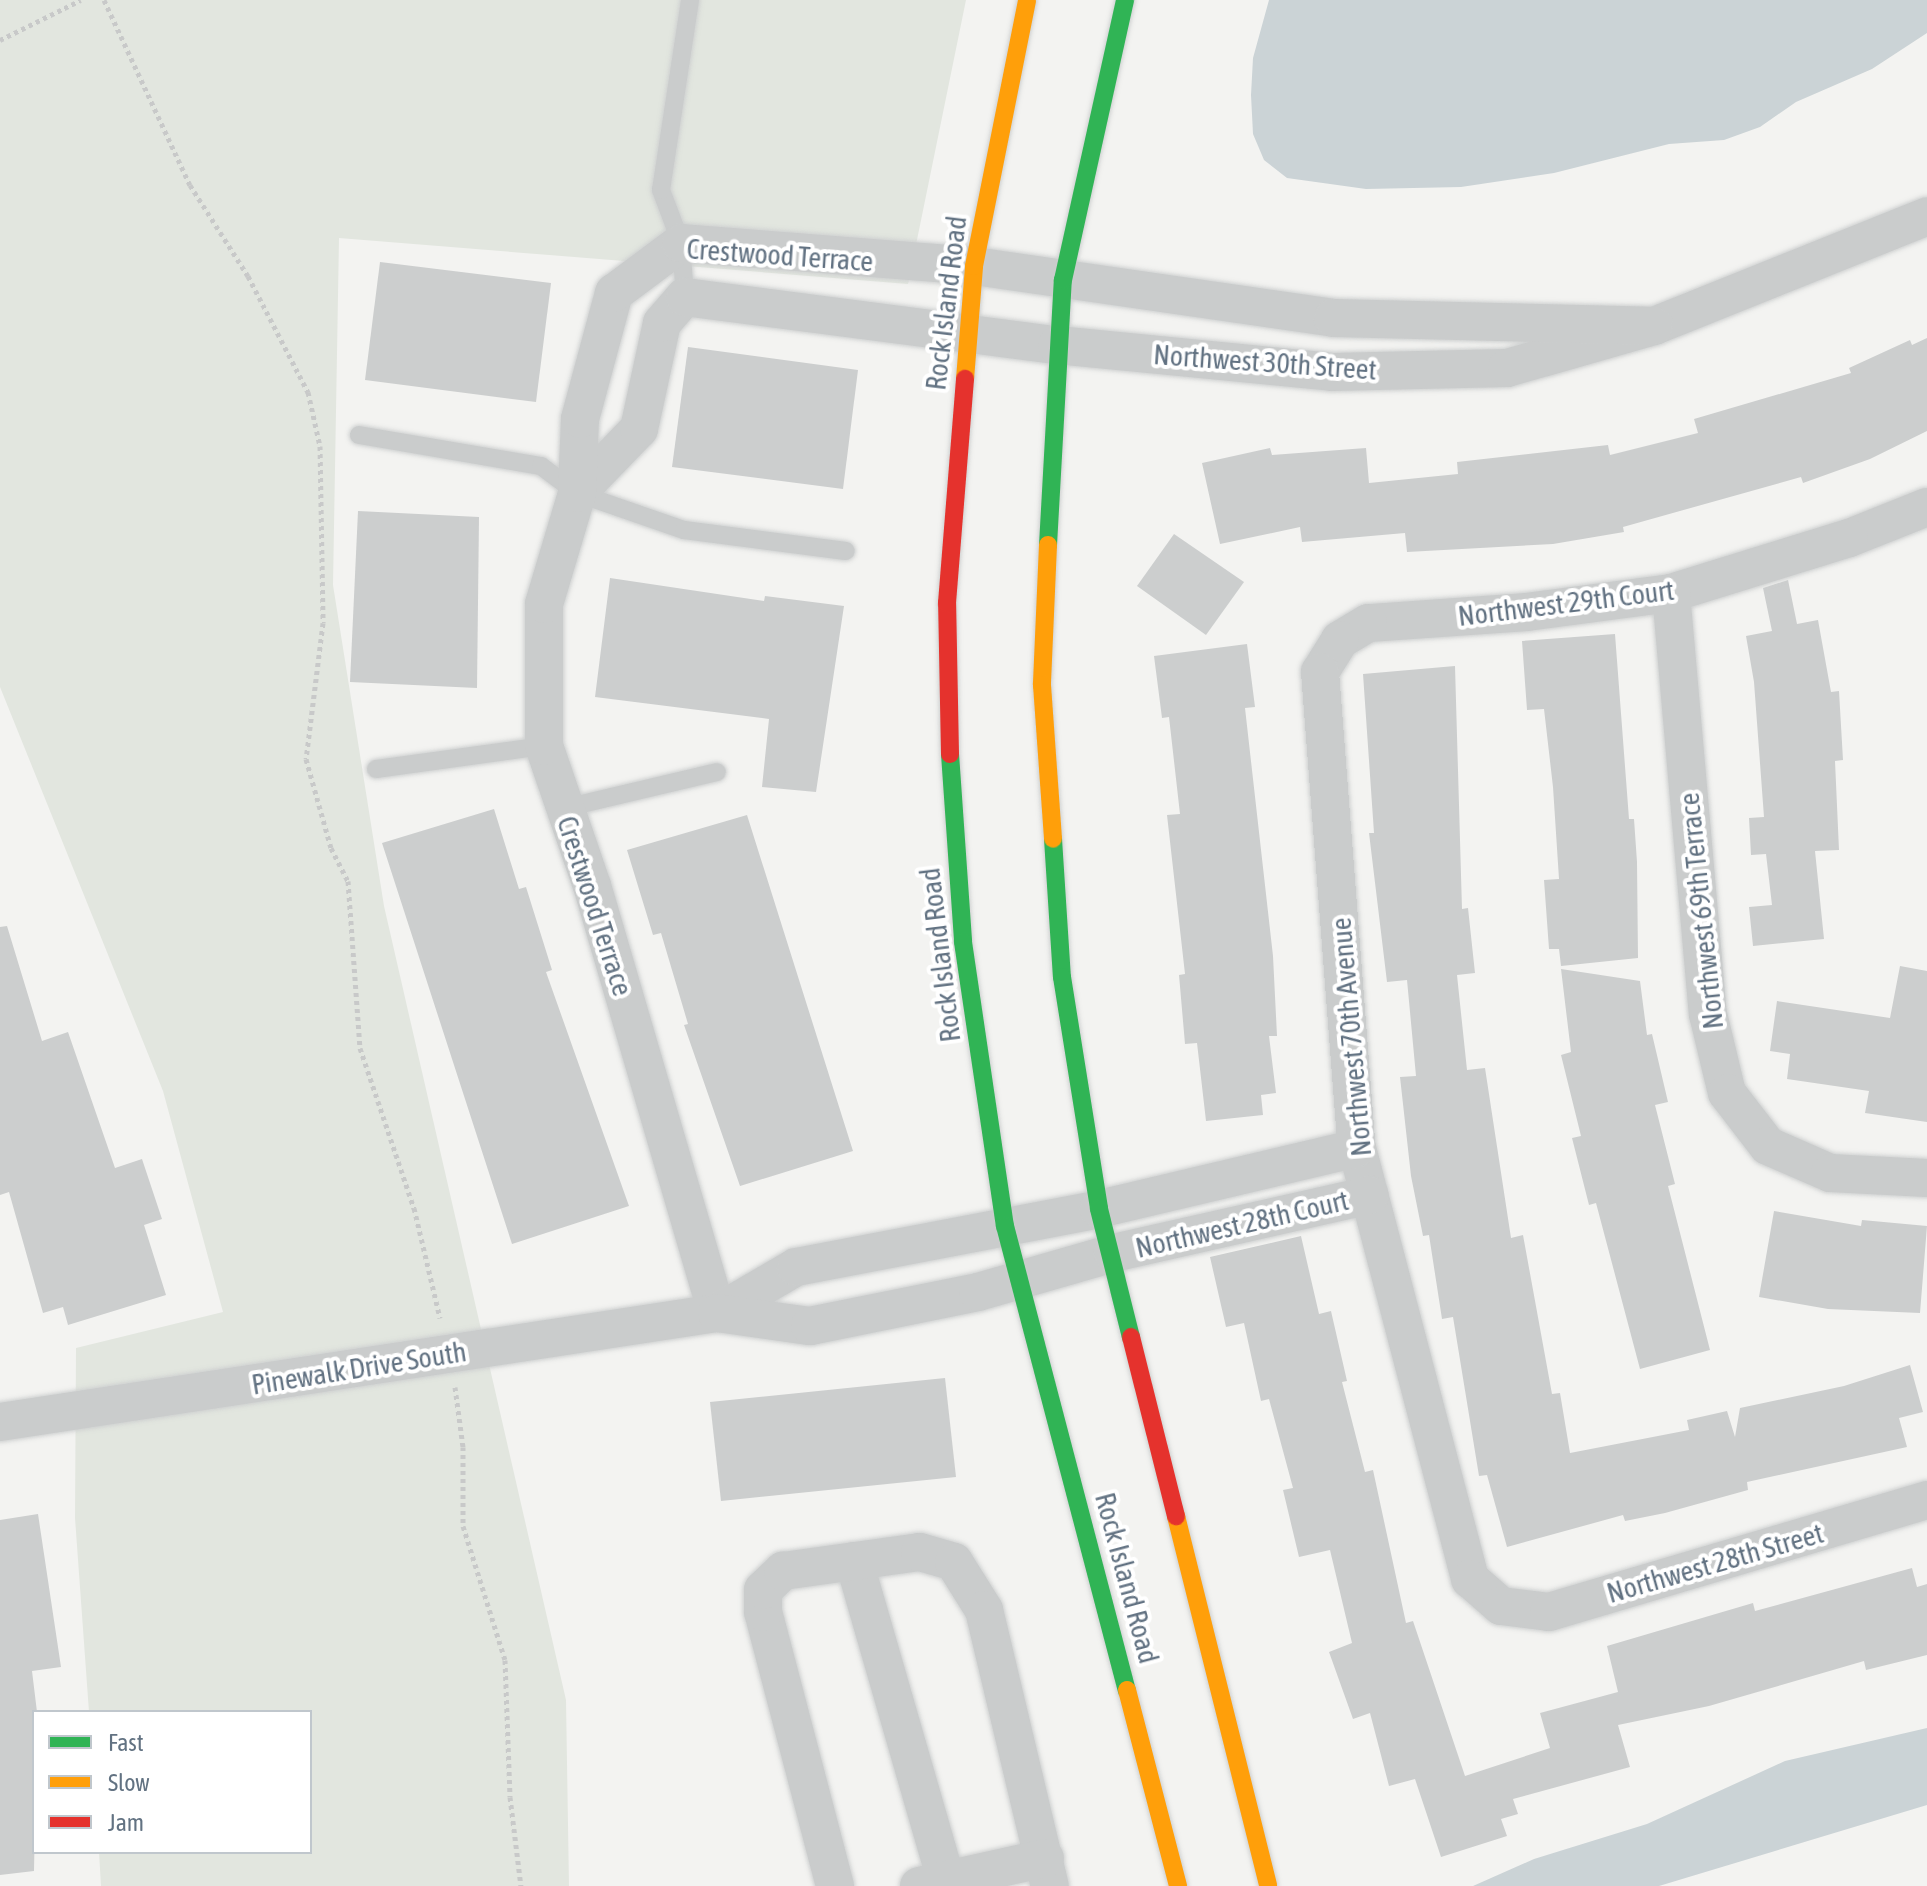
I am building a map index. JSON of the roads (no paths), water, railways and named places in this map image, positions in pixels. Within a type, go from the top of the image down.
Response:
[{"type":"main road","name":"Rock Island Road","points":[[1027,0],[974,266],[947,603],[950,780],[963,942],[1005,1226],[1178,1886]]},
{"type":"main road","points":[[1125,0],[1063,280],[1057,345],[1042,685],[1062,977],[1099,1209],[1113,1253],[1268,1886]]},
{"type":"street","name":"Northwest 30th Street","points":[[968,330],[1057,345],[1332,372],[1507,368],[1654,326],[1927,216]]},
{"type":"street","name":"Crestwood Terrace","points":[[717,1313],[544,746],[544,604],[577,493],[580,419],[614,293],[681,243],[974,266]]},
{"type":"street","name":"Northwest 30th Street","points":[[974,266],[1333,318],[1654,326]]},
{"type":"street","name":"Crestwood Terrace","points":[[577,493],[639,429],[662,323],[685,297],[968,330]]},
{"type":"street","name":"Northwest 29th Court","points":[[1340,640],[1368,623],[1527,612],[1671,593],[1849,538],[1927,507]]},
{"type":"street","name":"Northwest 69th Terrace","points":[[1671,593],[1708,1014],[1727,1093],[1768,1146],[1830,1173],[1927,1178]]},
{"type":"street","name":"Northwest 70th Avenue","points":[[1340,640],[1320,672],[1357,1148],[1470,1579],[1501,1606]]},
{"type":"street","name":"Northwest 28th Court","points":[[1099,1209],[1357,1148]]},
{"type":"street","name":"Northwest 28th Court","points":[[1113,1253],[1370,1195]]},
{"type":"street","name":"Pinewalk Drive South","points":[[717,1313],[796,1267],[1099,1209]]},
{"type":"street","name":"Pinewalk Drive South","points":[[0,1422],[717,1313],[810,1326],[1021,1281],[1113,1253]]},
{"type":"street","name":"Northwest 28th Street","points":[[1501,1606],[1549,1612],[1927,1500]]},
{"type":"street","points":[[835,1886],[763,1612],[763,1590],[783,1571],[854,1561],[920,1552],[954,1562],[984,1610],[1047,1872],[933,1883],[854,1561]]},
{"type":"lane","points":[[685,297],[681,243],[661,190],[690,0]]},
{"type":"lane","points":[[359,435],[541,466],[577,493],[684,530],[846,551]]},
{"type":"lane","points":[[376,769],[544,746]]},
{"type":"lane","points":[[565,808],[717,772]]}]
